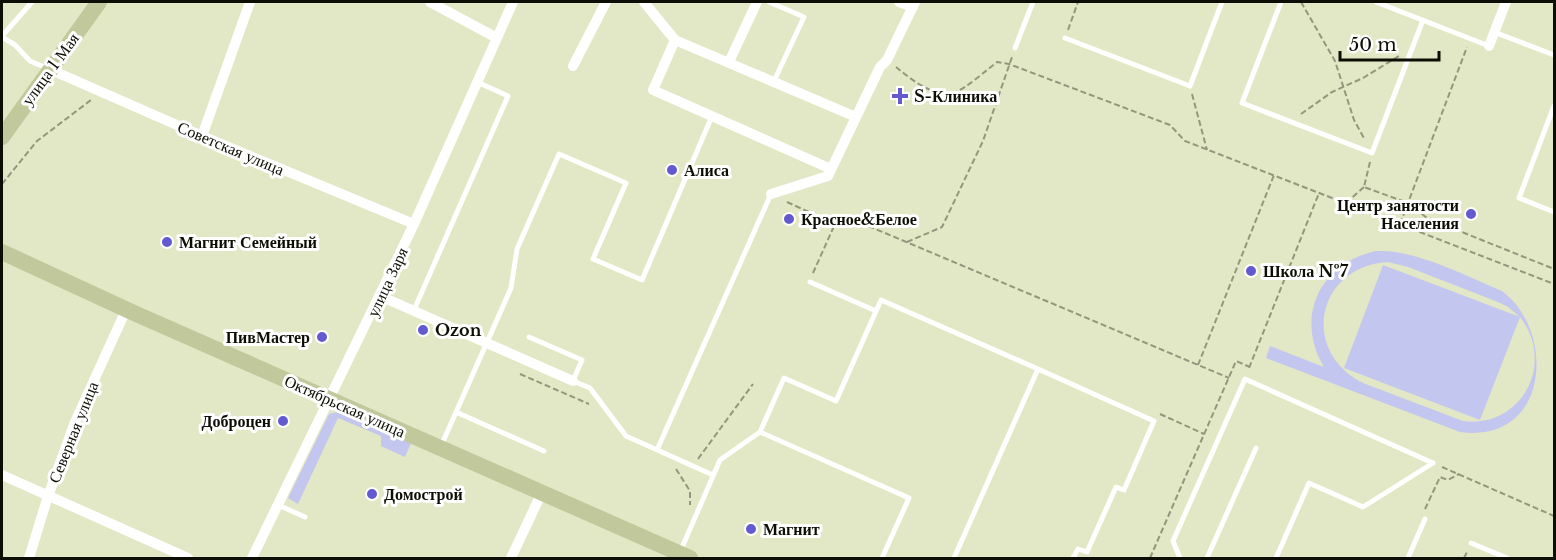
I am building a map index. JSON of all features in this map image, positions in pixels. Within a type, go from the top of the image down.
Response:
[{"type":"main road","name":"улица 1 Мая","points":[[2,137],[99,2]]},
{"type":"main road","name":"Октябрьская улица","points":[[2,252],[126,310],[684,556]]},
{"type":"street","points":[[202,136],[250,2]]},
{"type":"street","points":[[430,2],[497,38]]},
{"type":"street","name":"улица Заря","points":[[252,558],[414,224],[513,2]]},
{"type":"street","points":[[573,66],[606,2]]},
{"type":"street","points":[[645,2],[675,40],[856,117]]},
{"type":"street","points":[[729,62],[757,2]]},
{"type":"street","points":[[771,194],[828,176],[880,67],[887,60],[914,4],[899,2]]},
{"type":"street","points":[[1489,46],[1506,2]]},
{"type":"street","points":[[675,40],[653,90],[831,169]]},
{"type":"street","name":"Советская улица","points":[[49,69],[202,136],[414,224]]},
{"type":"street","points":[[380,296],[573,381]]},
{"type":"street","name":"Северная улица","points":[[29,558],[48,496],[75,422],[126,310]]},
{"type":"street","points":[[2,475],[188,558]]},
{"type":"street","points":[[511,558],[542,492]]},
{"type":"lane","points":[[32,2],[2,37],[15,45],[30,61],[49,69]]},
{"type":"lane","points":[[769,2],[804,17],[774,81]]},
{"type":"lane","points":[[1015,48],[1033,2]]},
{"type":"lane","points":[[1065,38],[1190,86],[1222,2]]},
{"type":"lane","points":[[1281,2],[1242,102],[1372,153],[1423,20]]},
{"type":"lane","points":[[1376,2],[1489,46]]},
{"type":"lane","points":[[1494,32],[1554,55]]},
{"type":"lane","points":[[414,310],[508,96],[477,82]]},
{"type":"lane","points":[[1554,106],[1519,198],[1554,212]]},
{"type":"lane","points":[[440,447],[511,288],[518,249],[559,154],[626,183],[593,258],[642,280],[712,116]]},
{"type":"lane","points":[[657,450],[771,194]]},
{"type":"lane","points":[[810,282],[876,311]]},
{"type":"lane","points":[[684,556],[720,460],[760,432],[784,378],[836,401],[881,300],[1154,421],[1124,490],[1116,486],[1087,552],[1078,549],[1073,558]]},
{"type":"lane","points":[[529,337],[582,360],[573,381],[590,388],[626,436],[714,475]]},
{"type":"lane","points":[[954,558],[1038,369]]},
{"type":"lane","points":[[1180,558],[1173,541],[1245,379],[1433,463]]},
{"type":"lane","points":[[456,412],[544,451]]},
{"type":"lane","points":[[760,432],[909,498],[882,558]]},
{"type":"lane","points":[[1207,558],[1256,448]]},
{"type":"lane","points":[[1276,558],[1309,483],[1363,507],[1433,463]]},
{"type":"lane","points":[[278,505],[305,517]]},
{"type":"lane","points":[[1408,558],[1425,519]]},
{"type":"lane","points":[[1471,543],[1507,558]]},
{"type":"path","points":[[1065,38],[1078,2]]},
{"type":"path","points":[[1301,2],[1335,61],[1354,120],[1372,153],[1364,187],[1345,203]]},
{"type":"path","points":[[1400,224],[1471,39]]},
{"type":"path","points":[[1291,121],[1332,92],[1363,78],[1413,47]]},
{"type":"path","points":[[906,242],[942,227],[983,141],[1015,48]]},
{"type":"path","points":[[887,60],[915,83],[939,92],[956,92],[997,62],[1009,64],[1170,125],[1185,141],[1207,150],[1554,284]]},
{"type":"path","points":[[1190,86],[1207,150]]},
{"type":"path","points":[[2,184],[37,141],[102,92]]},
{"type":"path","points":[[1198,365],[1274,175]]},
{"type":"path","points":[[1364,187],[1408,203],[1427,218],[1554,269]]},
{"type":"path","points":[[1245,379],[1319,193]]},
{"type":"path","points":[[771,194],[835,224]]},
{"type":"path","points":[[810,282],[835,224],[847,217],[1229,378]]},
{"type":"path","points":[[1150,558],[1236,361],[1250,367]]},
{"type":"path","points":[[692,466],[753,384]]},
{"type":"path","points":[[1433,463],[1554,516]]},
{"type":"path","points":[[1425,519],[1424,514],[1440,477],[1448,480],[1459,474]]},
{"type":"shaded area","points":[[1376,251],[1407,254],[1457,271],[1502,291],[1519,309],[1531,332],[1536,356],[1535,381],[1527,403],[1512,421],[1490,431],[1460,432],[1266,358],[1270,346],[1324,367],[1315,348],[1312,329],[1313,311],[1318,295],[1327,280],[1340,267],[1356,257]],"holes":[[[1388,262],[1408,267],[1508,307],[1520,317],[1530,335],[1535,354],[1533,372],[1527,389],[1516,403],[1502,414],[1484,420],[1463,421],[1363,383],[1343,369],[1330,351],[1324,332],[1325,312],[1332,294],[1345,278],[1364,267]]]},
{"type":"shaded area","points":[[1383,265],[1520,317],[1480,420],[1344,368]]},
{"type":"shaded area","points":[[341,411],[411,443],[405,457],[381,446],[381,436],[338,418],[298,504],[288,498],[329,414]]},
{"type":"place","name":"S-Клиника","points":[[900,96]]},
{"type":"place","name":"Алиса","points":[[672,170]]},
{"type":"place","name":"Центр занятости Населения","points":[[1471,214]]},
{"type":"place","name":"Красное&Белое","points":[[789,219]]},
{"type":"place","name":"Магнит Семейный","points":[[167,242]]},
{"type":"place","name":"Школа №7","points":[[1251,271]]},
{"type":"place","name":"Ozon","points":[[423,330]]},
{"type":"place","name":"ПивМастер","points":[[322,337]]},
{"type":"place","name":"Доброцен","points":[[283,421]]},
{"type":"place","name":"Домострой","points":[[372,494]]},
{"type":"place","name":"Магнит","points":[[751,529]]}]
